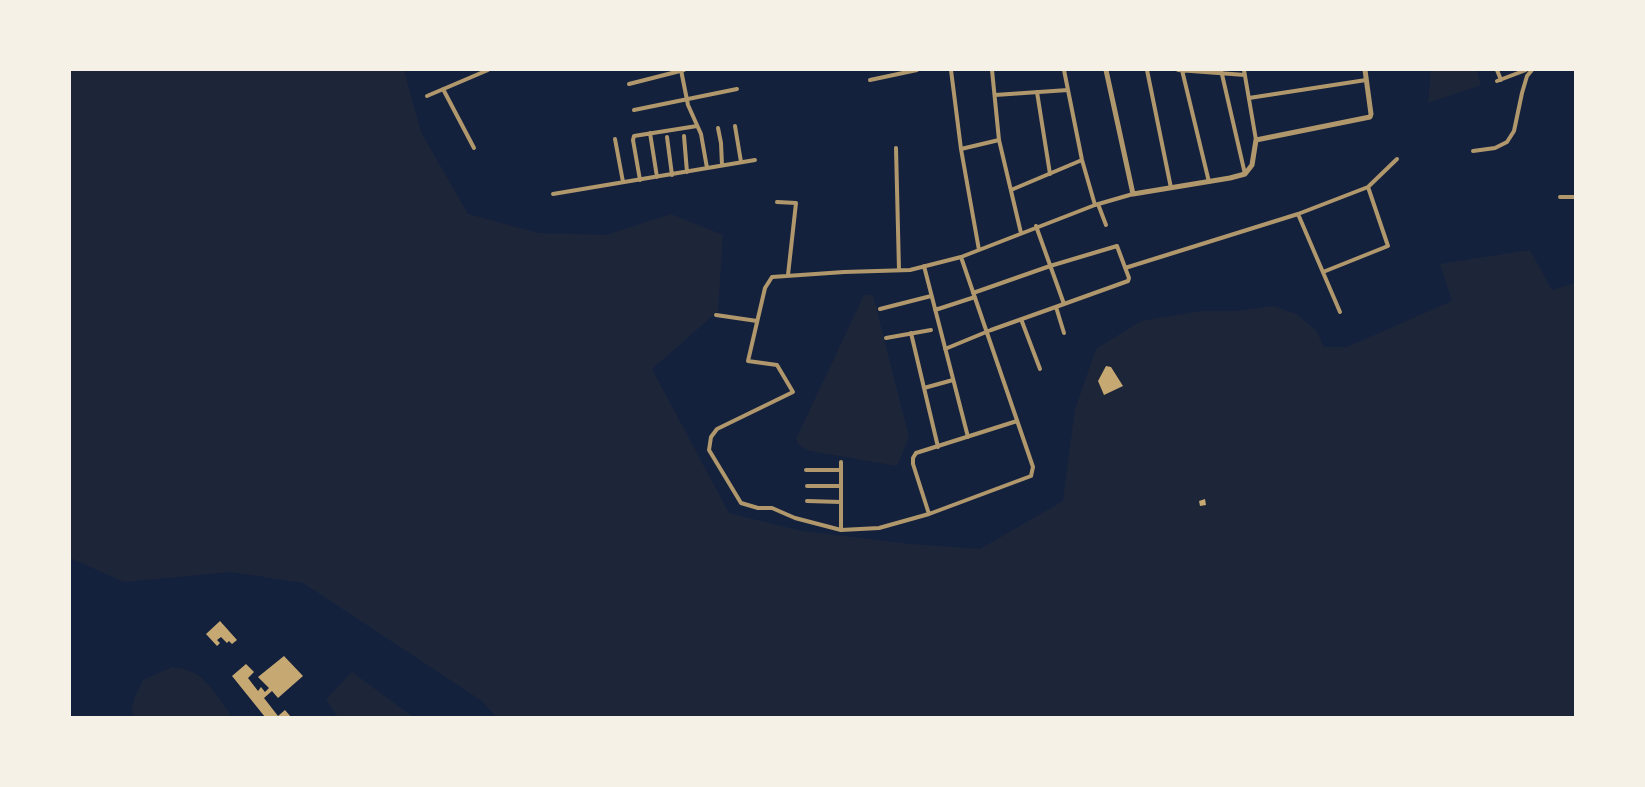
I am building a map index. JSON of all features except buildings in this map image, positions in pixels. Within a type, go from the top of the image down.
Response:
[{"type":"street","points":[[427,96],[488,70]]},
{"type":"street","points":[[629,84],[682,70],[687,99],[701,134],[707,168]]},
{"type":"street","points":[[870,80],[917,70]]},
{"type":"street","points":[[951,70],[961,149],[979,250]]},
{"type":"street","points":[[992,70],[999,140],[1021,233]]},
{"type":"street","points":[[1064,70],[1082,160],[1096,205],[1106,224]]},
{"type":"street","points":[[1106,70],[1133,194]]},
{"type":"street","points":[[1147,70],[1172,188]]},
{"type":"street","points":[[961,257],[1033,467],[1031,476],[929,514],[879,528],[841,530],[795,518],[772,508],[758,508],[741,503],[709,450],[711,437],[717,429],[793,392],[778,364],[748,361],[765,288],[769,280],[776,276],[788,275],[910,270],[961,257],[1036,226],[1133,194],[1209,182],[1245,174],[1252,165],[1256,140],[1244,73],[1178,70]]},
{"type":"street","points":[[1182,70],[1209,182]]},
{"type":"street","points":[[1256,140],[1370,117],[1365,70]]},
{"type":"street","points":[[1497,70],[1499,80],[1526,70]]},
{"type":"street","points":[[1473,151],[1495,148],[1507,142],[1514,131],[1527,76],[1532,70]]},
{"type":"street","points":[[1222,71],[1245,174]]},
{"type":"street","points":[[1249,98],[1366,80]]},
{"type":"street","points":[[444,89],[474,148]]},
{"type":"street","points":[[634,110],[737,89]]},
{"type":"street","points":[[995,95],[1068,90]]},
{"type":"street","points":[[1037,92],[1050,174]]},
{"type":"street","points":[[640,180],[634,137],[698,126]]},
{"type":"street","points":[[735,126],[741,162]]},
{"type":"street","points":[[718,128],[722,165]]},
{"type":"street","points":[[650,133],[657,177]]},
{"type":"street","points":[[684,136],[687,172]]},
{"type":"street","points":[[667,137],[672,174]]},
{"type":"street","points":[[615,140],[623,182]]},
{"type":"street","points":[[961,149],[999,140]]},
{"type":"street","points":[[896,148],[899,270]]},
{"type":"street","points":[[1126,268],[1298,214],[1368,187],[1397,159]]},
{"type":"street","points":[[553,194],[755,160]]},
{"type":"street","points":[[1011,190],[1082,160]]},
{"type":"street","points":[[1324,272],[1388,246],[1368,187]]},
{"type":"street","points":[[1560,197],[1575,197]]},
{"type":"street","points":[[777,202],[796,203],[788,275]]},
{"type":"street","points":[[1298,214],[1340,312]]},
{"type":"street","points":[[1036,226],[1064,304]]},
{"type":"street","points":[[935,310],[1050,266],[1117,246],[1129,278],[1128,281],[986,332],[945,349]]},
{"type":"street","points":[[924,266],[968,437]]},
{"type":"street","points":[[880,309],[931,296]]},
{"type":"street","points":[[1056,307],[1064,333]]},
{"type":"street","points":[[716,315],[758,321]]},
{"type":"street","points":[[1021,319],[1040,369]]},
{"type":"street","points":[[886,338],[931,330]]},
{"type":"street","points":[[911,334],[938,447]]},
{"type":"street","points":[[924,388],[953,380]]},
{"type":"street","points":[[929,514],[913,464],[913,458],[916,453],[1017,421]]},
{"type":"street","points":[[841,462],[841,530]]},
{"type":"street","points":[[806,470],[841,470]]},
{"type":"street","points":[[806,486],[841,486]]},
{"type":"street","points":[[807,501],[841,502]]},
{"type":"shaded area","points":[[70,70],[404,70],[421,132],[468,214],[538,233],[606,235],[671,214],[723,235],[718,311],[652,369],[729,513],[802,531],[911,544],[980,549],[1063,501],[1075,409],[1096,349],[1141,321],[1201,311],[1238,311],[1273,306],[1296,314],[1316,330],[1324,347],[1347,347],[1452,301],[1440,264],[1530,250],[1552,290],[1575,283],[1575,717],[496,717],[482,701],[303,583],[231,572],[124,582],[70,558]]},
{"type":"shaded area","points":[[1431,70],[1477,70],[1481,85],[1428,103]]},
{"type":"shaded area","points":[[864,295],[873,295],[909,437],[897,466],[810,451],[800,446],[796,439]]},
{"type":"shaded area","points":[[172,667],[197,674],[210,686],[232,717],[133,717],[132,709],[135,697],[143,680]]},
{"type":"shaded area","points":[[352,672],[413,717],[339,717],[336,715],[326,699]]}]
